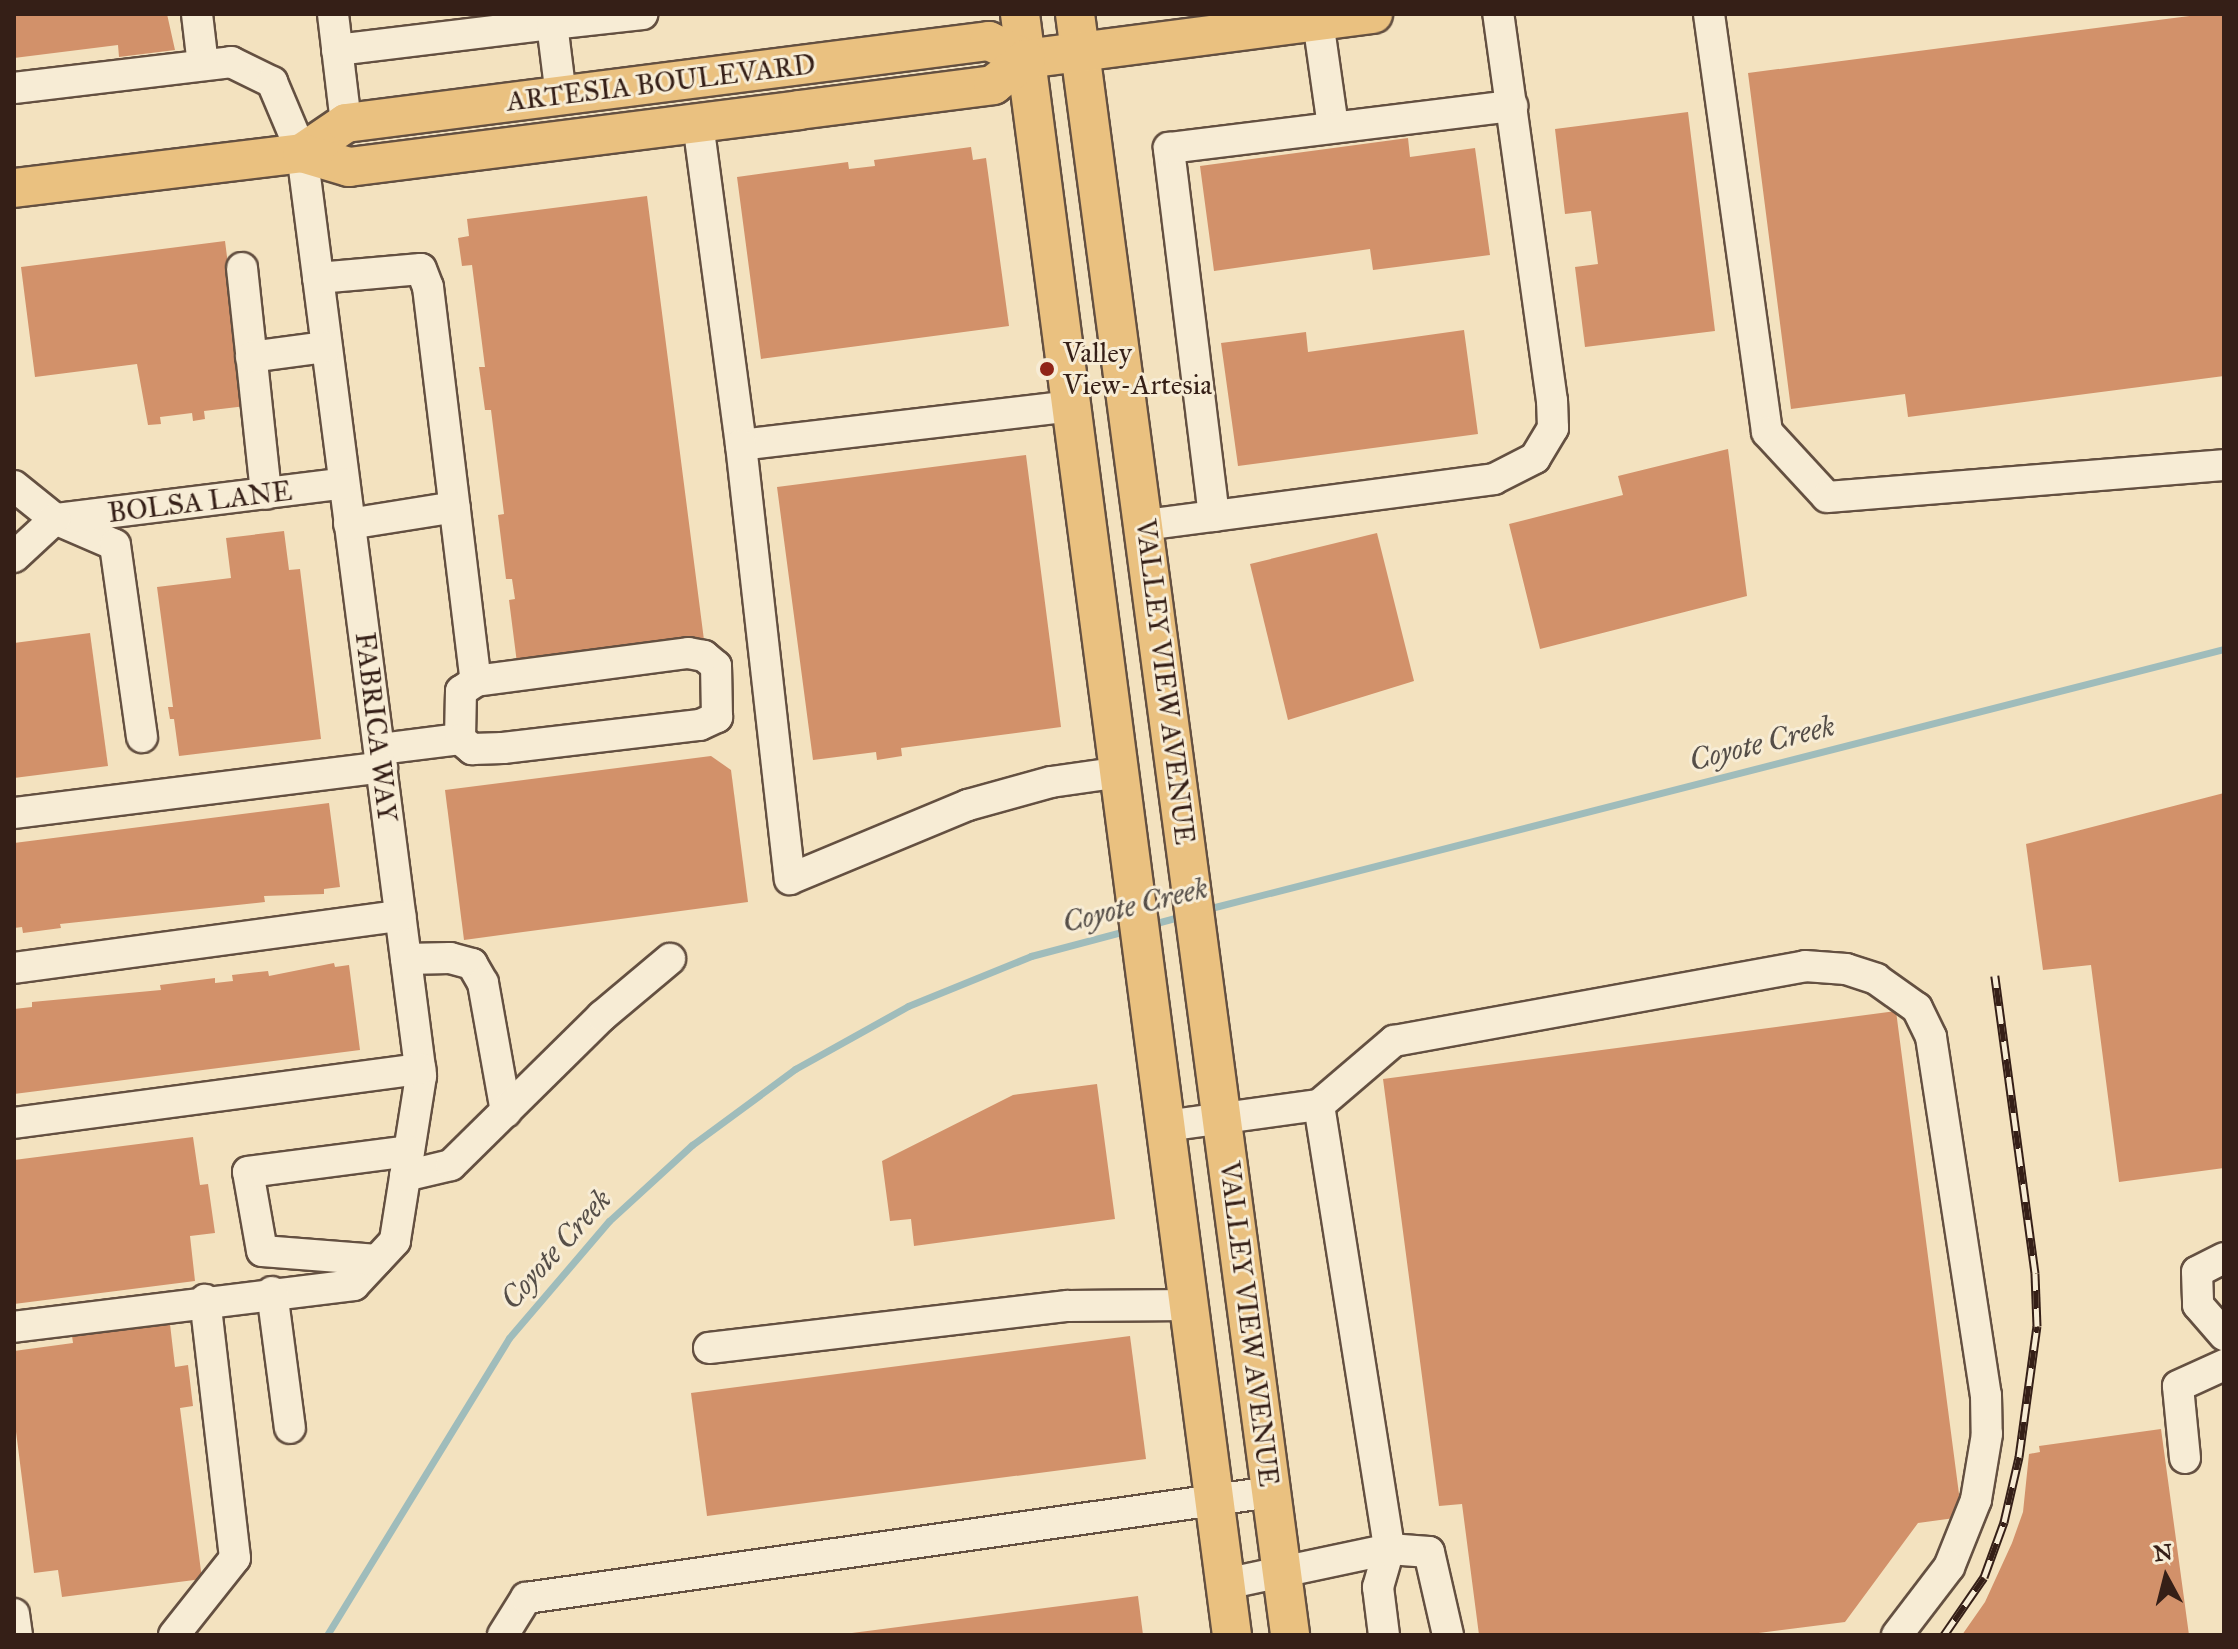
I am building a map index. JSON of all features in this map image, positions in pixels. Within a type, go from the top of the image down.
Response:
[{"type":"main road","name":"VALLEY VIEW AVENUE","points":[[1020,14],[1130,835],[1232,1635]]},
{"type":"main road","name":"VALLEY VIEW AVENUE","points":[[1075,14],[1290,1635]]},
{"type":"main road","points":[[1026,59],[1081,52],[1171,27],[1318,21],[1373,14]]},
{"type":"main road","name":"ARTESIA BOULEVARD","points":[[14,188],[302,153],[349,167],[698,123],[993,85],[1026,59],[989,41],[346,123],[302,153]]},
{"type":"street","points":[[197,14],[203,65]]},
{"type":"street","points":[[333,14],[346,123]]},
{"type":"street","points":[[337,50],[642,14]]},
{"type":"street","points":[[1145,525],[1494,479],[1535,458],[1553,428],[1552,401],[1498,14]]},
{"type":"street","points":[[1709,14],[1767,432],[1827,497],[2224,465]]},
{"type":"street","points":[[1318,21],[1333,127]]},
{"type":"street","points":[[552,24],[561,96]]},
{"type":"street","name":"FABRICA WAY","points":[[14,88],[231,62],[272,82],[302,153],[420,1069],[395,1241],[354,1285],[272,1292]]},
{"type":"street","points":[[1214,516],[1169,148],[1512,106]]},
{"type":"street","points":[[698,123],[741,445],[790,879],[968,805],[1051,782],[1121,772]]},
{"type":"street","points":[[242,268],[266,494]]},
{"type":"street","points":[[318,278],[421,269],[428,287],[476,681]]},
{"type":"street","points":[[251,357],[326,347]]},
{"type":"street","points":[[741,445],[1072,406]]},
{"type":"street","name":"BOLSA LANE","points":[[55,519],[344,483]]},
{"type":"street","points":[[14,486],[55,519],[115,545],[142,737]]},
{"type":"street","points":[[349,524],[455,507]]},
{"type":"street","points":[[14,557],[55,519]]},
{"type":"street","points":[[696,655],[716,666],[717,717],[700,725],[503,748],[472,749],[460,739],[461,691],[476,681],[696,655]]},
{"type":"street","points":[[14,813],[381,758],[460,739]]},
{"type":"street","points":[[14,968],[401,916]]},
{"type":"street","points":[[406,959],[450,958],[472,964],[483,983],[506,1112]]},
{"type":"street","points":[[377,1260],[262,1251],[248,1172],[407,1163],[451,1165],[602,1016],[670,959]]},
{"type":"street","points":[[1165,1126],[1319,1105],[1394,1041],[1805,966],[1846,969],[1876,979],[1917,1008],[1931,1037],[1986,1395],[1987,1434],[1976,1500],[1949,1567],[1897,1635]]},
{"type":"street","points":[[14,1123],[420,1069]]},
{"type":"street","points":[[1319,1105],[1389,1549],[1378,1587],[1384,1635]]},
{"type":"street","points":[[2224,1258],[2197,1272],[2198,1305],[2224,1335]]},
{"type":"street","points":[[14,1327],[272,1292],[290,1428]]},
{"type":"street","points":[[174,1635],[235,1558],[205,1300]]},
{"type":"street","points":[[709,1348],[1068,1306],[1189,1305]]},
{"type":"street","points":[[2185,1458],[2178,1386],[2224,1365]]},
{"type":"street","points":[[503,1635],[526,1598],[1271,1492]]},
{"type":"street","points":[[1225,1584],[1389,1549],[1429,1552],[1448,1635]]},
{"type":"street","points":[[14,1614],[17,1635]]},
{"type":"building","points":[[14,14],[167,14],[175,50],[119,57],[118,45],[14,58]]},
{"type":"building","points":[[2224,14],[2224,376],[1908,417],[1905,394],[1791,409],[1748,73]]},
{"type":"building","points":[[1688,112],[1715,331],[1585,347],[1575,267],[1598,264],[1591,211],[1565,214],[1555,129]]},
{"type":"building","points":[[1408,138],[1410,157],[1475,148],[1490,255],[1373,270],[1370,249],[1214,271],[1200,166]]},
{"type":"building","points":[[971,147],[973,160],[986,158],[1009,326],[761,359],[737,177],[848,162],[849,169],[875,166],[874,160]]},
{"type":"building","points":[[647,196],[704,640],[517,663],[509,600],[515,599],[512,579],[506,579],[498,515],[504,514],[491,410],[485,410],[479,367],[485,367],[472,265],[462,266],[458,238],[469,236],[467,219]]},
{"type":"building","points":[[225,241],[246,406],[204,411],[205,419],[193,421],[192,413],[160,417],[161,424],[148,425],[137,364],[35,377],[21,267]]},
{"type":"building","points":[[1464,330],[1478,434],[1238,466],[1221,343],[1306,332],[1308,352]]},
{"type":"building","points":[[1728,449],[1747,596],[1540,649],[1509,524],[1623,495],[1618,476]]},
{"type":"building","points":[[1026,455],[1061,727],[901,748],[902,756],[877,760],[876,752],[813,760],[777,487]]},
{"type":"building","points":[[284,531],[289,570],[300,569],[321,739],[179,756],[174,719],[170,719],[168,707],[173,707],[157,587],[231,578],[226,538]]},
{"type":"building","points":[[1377,533],[1414,681],[1288,720],[1250,564]]},
{"type":"building","points":[[90,633],[108,766],[14,778],[14,643]]},
{"type":"building","points":[[711,756],[731,770],[748,902],[464,940],[445,790]]},
{"type":"building","points":[[2224,793],[2224,1168],[2119,1182],[2091,965],[2043,970],[2026,844]]},
{"type":"building","points":[[329,803],[340,887],[324,889],[324,894],[264,896],[265,902],[60,924],[61,928],[23,933],[22,927],[14,928],[14,843]]},
{"type":"building","points":[[334,963],[335,967],[349,965],[360,1050],[14,1094],[14,1009],[32,1007],[32,1002],[161,990],[160,985],[215,978],[215,983],[233,981],[232,975],[268,971],[269,976]]},
{"type":"building","points":[[1896,1011],[1962,1517],[1918,1523],[1845,1622],[1743,1635],[1479,1635],[1462,1504],[1439,1506],[1383,1079]]},
{"type":"building","points":[[1097,1084],[1115,1219],[914,1246],[911,1219],[890,1221],[882,1161],[1013,1095]]},
{"type":"building","points":[[193,1137],[200,1185],[208,1184],[215,1233],[190,1236],[195,1281],[14,1304],[14,1160]]},
{"type":"building","points":[[170,1324],[175,1367],[188,1365],[193,1406],[180,1408],[202,1579],[62,1597],[58,1570],[34,1573],[14,1416],[14,1351],[73,1343],[72,1336]]},
{"type":"building","points":[[1130,1336],[1146,1459],[707,1516],[691,1393]]},
{"type":"building","points":[[2161,1429],[2189,1635],[1962,1635],[1985,1602],[2012,1543],[2023,1512],[2029,1454],[2040,1452],[2039,1446]]},
{"type":"building","points":[[1138,1596],[1143,1635],[852,1635],[852,1633]]},
{"type":"waterway","name":"Coyote Creek","points":[[1207,909],[2224,649]]},
{"type":"waterway","name":"Coyote Creek","points":[[1149,925],[1183,916]]},
{"type":"waterway","name":"Coyote Creek","points":[[327,1635],[509,1338],[609,1221],[692,1145],[795,1069],[908,1006],[1031,956],[1129,930]]},
{"type":"railway","points":[[1944,1635],[1984,1577],[2004,1522],[2019,1457],[2037,1326],[2035,1273],[1995,976]]},
{"type":"place","name":"Valley View-Artesia","points":[[1047,369]]}]
